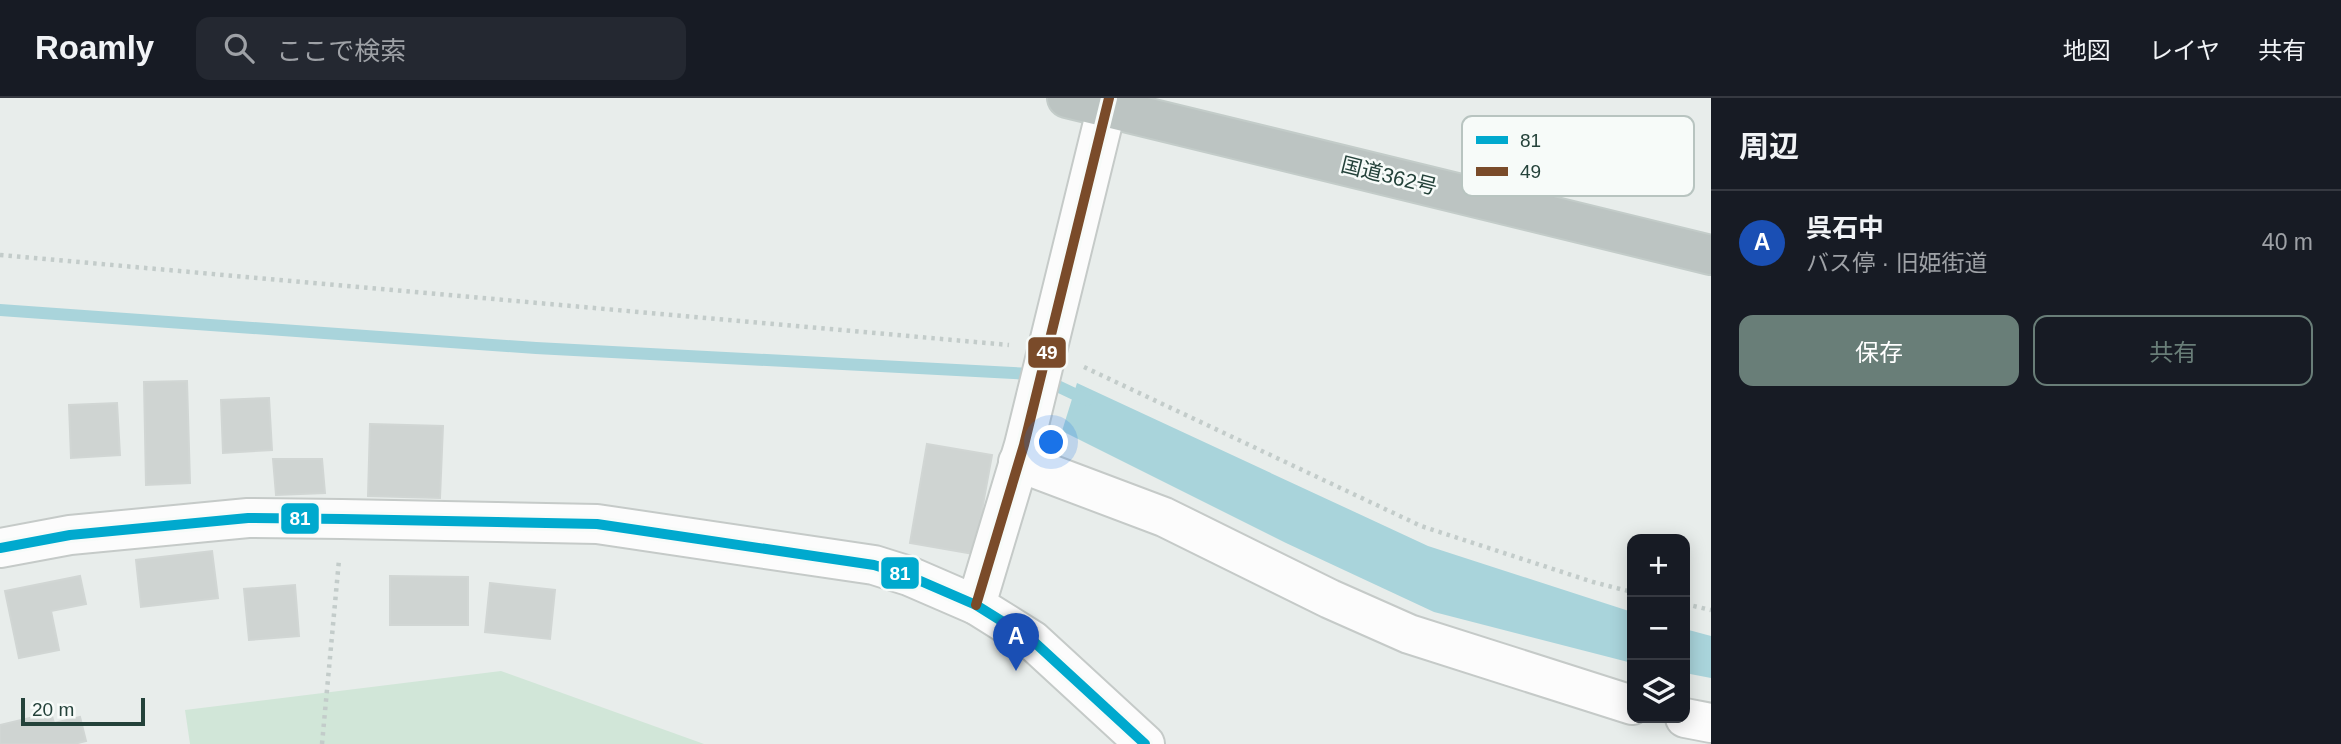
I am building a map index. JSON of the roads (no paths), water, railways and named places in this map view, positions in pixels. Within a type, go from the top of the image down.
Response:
[{"type":"highway","name":"国道362号","points":[[1067,98],[1107,103],[1462,192]]},
{"type":"highway","name":"国道362号","points":[[1477,196],[1711,255]]},
{"type":"street","points":[[976,605],[1047,355],[1107,103]]},
{"type":"street","points":[[1021,454],[1164,517],[1330,599],[1409,634],[1627,703]]},
{"type":"street","points":[[0,548],[70,535],[248,518],[342,519],[597,524],[874,565],[909,576],[976,605],[1032,640],[1145,744]]},
{"type":"street","points":[[1690,719],[1711,723]]},
{"type":"water","points":[[1077,383],[1428,546],[1627,610],[1627,662],[1434,612],[1286,543],[1062,431]]},
{"type":"water","points":[[1690,630],[1711,636],[1711,678],[1690,674]]},
{"type":"waterway","points":[[0,310],[536,348],[1032,374],[1087,400]]},
{"type":"place","name":"呉石中","points":[[1016,671]]}]
